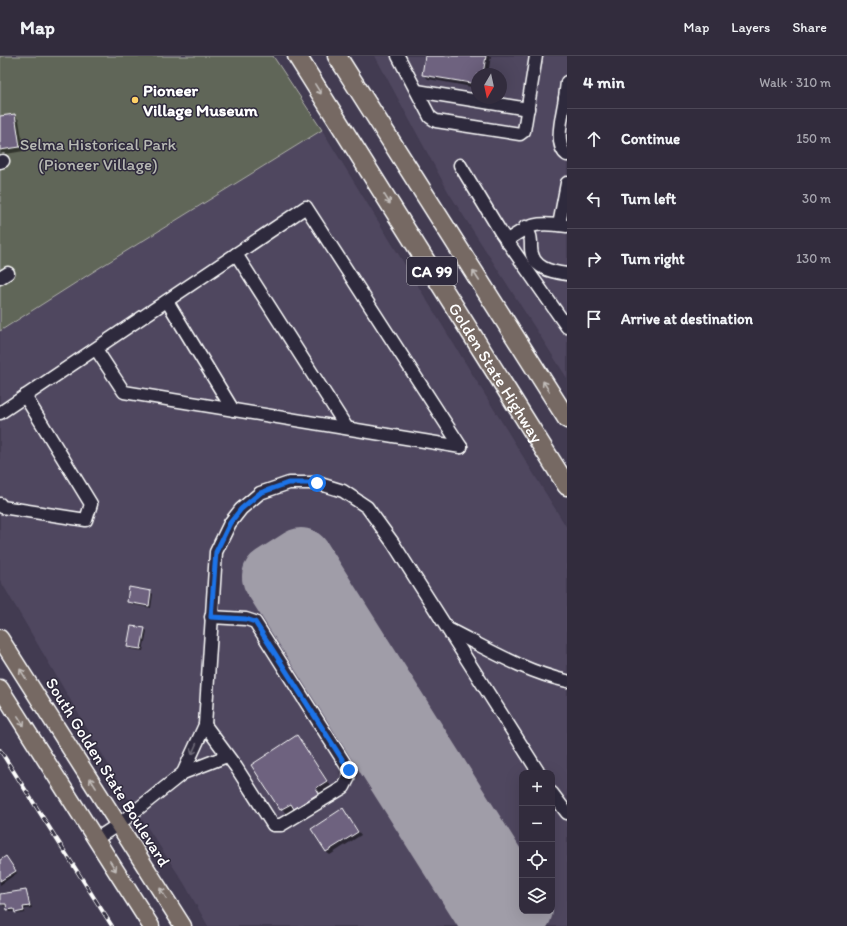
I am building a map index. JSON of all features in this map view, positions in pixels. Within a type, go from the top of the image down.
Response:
[{"type":"highway","name":"Golden State Highway","points":[[296,56],[307,71],[567,486]]},
{"type":"highway","name":"Golden State Highway","points":[[337,56],[567,419]]},
{"type":"highway","points":[[352,56],[418,186]]},
{"type":"main road","name":"South Golden State Boulevard","points":[[0,638],[183,926]]},
{"type":"main road","points":[[0,688],[151,926]]},
{"type":"lane","points":[[402,58],[430,117],[436,121],[520,134],[524,131],[536,56]]},
{"type":"lane","points":[[567,82],[560,146],[567,155]]},
{"type":"lane","points":[[417,91],[528,109]]},
{"type":"lane","points":[[460,165],[506,241],[567,327]]},
{"type":"lane","points":[[506,241],[525,227],[544,223],[563,225],[567,183]]},
{"type":"lane","points":[[1,411],[96,349],[306,207],[461,447],[124,392],[96,349]]},
{"type":"lane","points":[[525,227],[530,234],[532,253],[538,265],[542,269],[551,272],[567,274]]},
{"type":"lane","points":[[236,254],[347,428]]},
{"type":"lane","points":[[167,301],[234,410]]},
{"type":"lane","points":[[0,504],[2,507],[86,520],[91,504],[25,396]]},
{"type":"lane","points":[[183,774],[205,725],[216,552],[230,523],[241,509],[260,493],[288,483],[317,483],[343,491],[367,507],[393,543],[537,770]]},
{"type":"lane","points":[[205,725],[236,767],[272,825],[281,825],[344,787],[348,779],[349,770],[255,622],[246,619],[211,617]]},
{"type":"lane","points":[[447,629],[508,659],[556,679],[567,681]]},
{"type":"lane","points":[[96,839],[119,824],[183,774],[227,756]]},
{"type":"lane","points":[[555,797],[567,813]]},
{"type":"shaded area","points":[[375,56],[567,56],[567,378],[449,193]]},
{"type":"shaded area","points":[[322,130],[567,528],[567,926],[208,926],[184,883],[128,798],[0,580],[0,331]]},
{"type":"green space","name":"Selma Historical Park (Pioneer Village)","points":[[0,56],[273,56],[322,130],[0,331]]},
{"type":"building","points":[[425,56],[486,56],[484,68],[471,68],[471,83],[422,75]]},
{"type":"building","points":[[15,114],[20,147],[0,150],[0,116]]},
{"type":"building","points":[[129,587],[151,591],[149,606],[127,602]]},
{"type":"building","points":[[131,626],[145,628],[141,649],[127,647]]},
{"type":"building","points":[[297,735],[327,781],[316,788],[319,793],[294,809],[291,804],[280,810],[251,765]]},
{"type":"building","points":[[343,808],[358,832],[326,852],[311,829]]},
{"type":"building","points":[[6,856],[16,871],[0,881],[0,860]]},
{"type":"building","points":[[26,890],[30,906],[23,907],[24,911],[15,913],[14,909],[7,910],[6,904],[0,904],[0,894]]},
{"type":"runway","points":[[494,926],[273,577],[301,559],[519,904]]},
{"type":"railway","points":[[0,750],[112,926]]},
{"type":"place","name":"Pioneer Village Museum","points":[[135,100]]},
{"type":"route","points":[[317,483],[288,483],[260,493],[241,509],[230,523],[216,552],[211,617],[246,619],[255,622],[349,770]]}]
